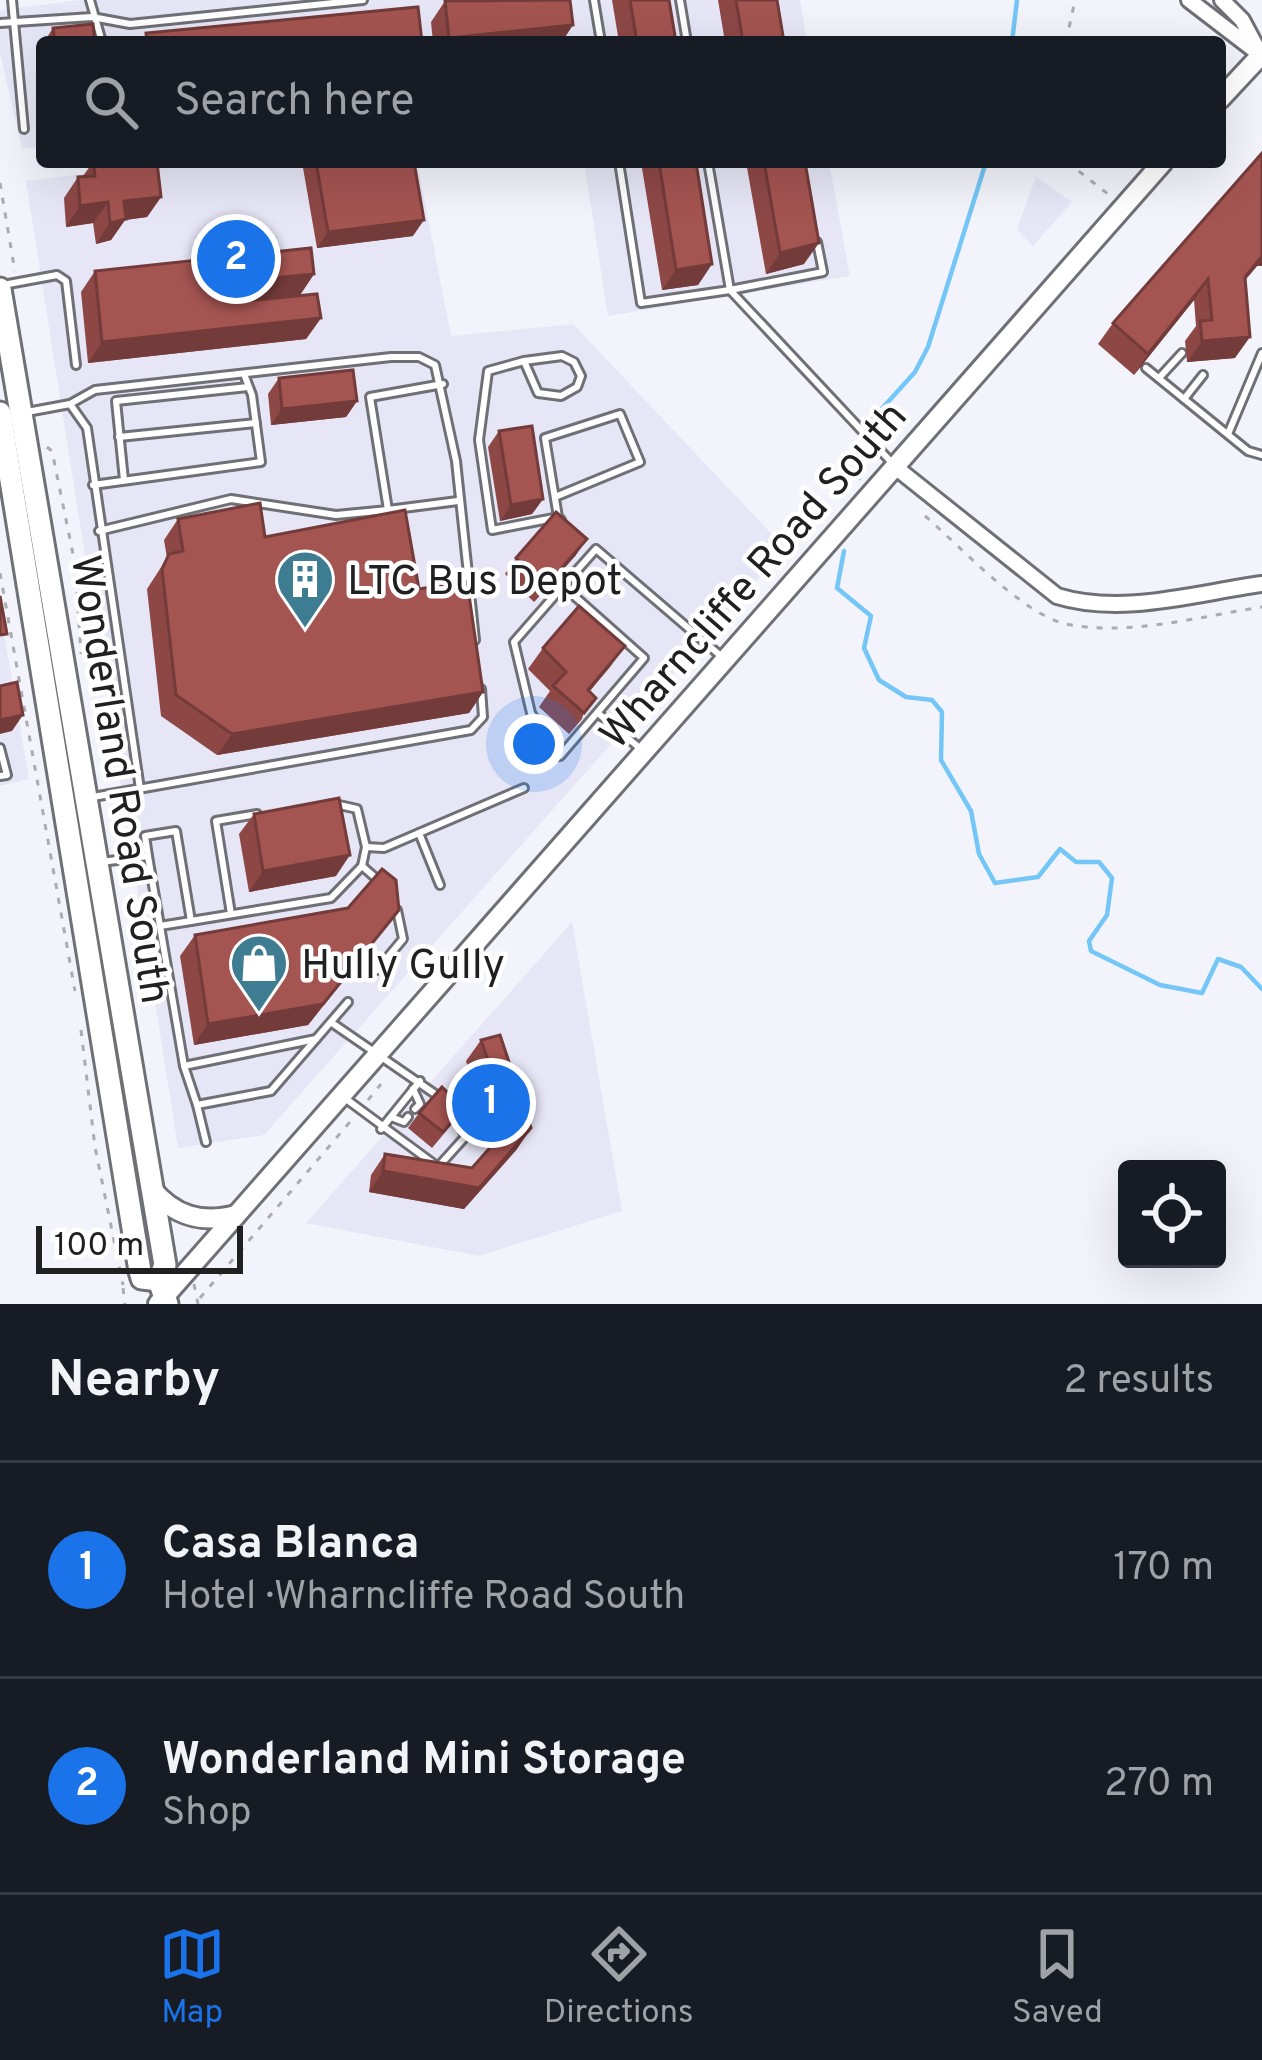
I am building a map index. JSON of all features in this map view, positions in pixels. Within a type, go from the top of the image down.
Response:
[{"type":"main road","points":[[1226,94],[1262,55]]},
{"type":"main road","name":"Wharncliffe Road South","points":[[162,1296],[1157,168]]},
{"type":"main road","name":"Wonderland Road South","points":[[0,287],[6,415],[77,800],[140,1270],[142,1278],[162,1296]]},
{"type":"main road","name":"Wonderland Road South","points":[[77,800],[98,863],[148,1183],[166,1265],[162,1296]]},
{"type":"main road","points":[[148,1183],[175,1212],[207,1220],[236,1215]]},
{"type":"street","points":[[1189,0],[1262,55]]},
{"type":"street","points":[[1222,0],[1242,20],[1262,55]]},
{"type":"street","points":[[894,466],[1030,578],[1071,600],[1116,604],[1262,584]]},
{"type":"lane","points":[[12,0],[24,129]]},
{"type":"lane","points":[[90,0],[100,36]]},
{"type":"lane","points":[[0,23],[92,16],[130,24],[363,0]]},
{"type":"lane","points":[[595,0],[600,36]]},
{"type":"lane","points":[[680,0],[687,36]]},
{"type":"lane","points":[[620,168],[640,303],[823,272],[814,228]]},
{"type":"lane","points":[[709,168],[730,290],[894,466]]},
{"type":"lane","points":[[0,287],[57,275],[66,281],[76,365]]},
{"type":"lane","points":[[1159,378],[1182,353]]},
{"type":"lane","points":[[1228,434],[1262,353]]},
{"type":"lane","points":[[6,415],[70,404],[95,390],[408,356],[435,365],[443,384],[478,659]]},
{"type":"lane","points":[[524,361],[538,393],[561,396],[578,387],[580,376],[574,362],[562,356],[524,361],[488,371],[479,440],[492,530],[558,518]]},
{"type":"lane","points":[[1146,368],[1262,455]]},
{"type":"lane","points":[[93,485],[260,462],[244,374]]},
{"type":"lane","points":[[1184,399],[1203,375]]},
{"type":"lane","points":[[388,510],[370,397],[443,384]]},
{"type":"lane","points":[[124,480],[116,401],[249,387]]},
{"type":"lane","points":[[70,404],[87,428],[140,789]]},
{"type":"lane","points":[[555,497],[640,462],[620,414],[545,438],[558,518],[571,528]]},
{"type":"lane","points":[[119,437],[256,423]]},
{"type":"lane","points":[[99,531],[231,499],[336,515],[458,501]]},
{"type":"lane","points":[[584,538],[724,659]]},
{"type":"lane","points":[[563,586],[644,658],[560,756],[531,713],[514,642],[563,586],[596,549]]},
{"type":"lane","points":[[77,800],[471,730],[483,717],[481,681]]},
{"type":"lane","points":[[599,714],[643,752]]},
{"type":"lane","points":[[0,748],[7,775],[0,776]]},
{"type":"lane","points":[[366,847],[384,848],[524,788]]},
{"type":"lane","points":[[160,926],[331,898],[362,866],[366,847],[357,809],[328,802]]},
{"type":"lane","points":[[231,914],[216,820],[260,813]]},
{"type":"lane","points":[[191,920],[176,831],[145,836],[184,1066],[206,1142]]},
{"type":"lane","points":[[419,833],[440,885]]},
{"type":"lane","points":[[98,863],[148,856]]},
{"type":"lane","points":[[362,866],[383,884]]},
{"type":"lane","points":[[377,970],[403,938],[392,892]]},
{"type":"lane","points":[[197,1106],[271,1091],[348,1003]]},
{"type":"lane","points":[[332,1023],[457,1112],[465,1137],[438,1167],[342,1096]]},
{"type":"lane","points":[[184,1066],[317,1039]]},
{"type":"lane","points":[[381,1129],[419,1081]]},
{"type":"lane","points":[[413,1089],[419,1104],[415,1109]]},
{"type":"lane","points":[[391,1117],[404,1122],[408,1117]]},
{"type":"path","points":[[1067,36],[1076,0]]},
{"type":"path","points":[[1074,168],[1123,206]]},
{"type":"path","points":[[0,573],[76,997]]},
{"type":"path","points":[[80,1020],[95,1147],[123,1285]]},
{"type":"path","points":[[200,1298],[381,1084]]},
{"type":"shaded area","points":[[80,0],[800,0],[806,36],[36,36],[36,148],[22,149],[0,53],[0,10]]},
{"type":"shaded area","points":[[129,168],[418,168],[451,336],[573,324],[785,548],[264,1135],[178,1148],[26,181]]},
{"type":"shaded area","points":[[585,168],[830,168],[850,276],[608,316]]},
{"type":"shaded area","points":[[1036,177],[1072,202],[1033,246],[1017,229]]},
{"type":"shaded area","points":[[0,611],[29,779],[0,786]]},
{"type":"shaded area","points":[[572,922],[622,1211],[479,1256],[306,1223]]},
{"type":"building","points":[[570,0],[573,25],[449,36],[445,1]]},
{"type":"building","points":[[630,0],[669,0],[675,36],[636,36]]},
{"type":"building","points":[[736,0],[777,0],[783,36],[742,36]]},
{"type":"building","points":[[418,7],[421,36],[146,36]]},
{"type":"building","points":[[93,24],[94,36],[54,36],[53,28]]},
{"type":"building","points":[[1262,153],[1262,256],[1245,277],[1250,337],[1202,341],[1200,321],[1212,320],[1208,279],[1148,354],[1113,323]]},
{"type":"building","points":[[94,168],[158,168],[161,197],[124,201],[126,219],[110,223],[108,202],[80,206],[78,177],[95,176]]},
{"type":"building","points":[[317,168],[415,168],[424,220],[328,232]]},
{"type":"building","points":[[660,168],[697,168],[712,264],[676,270]]},
{"type":"building","points":[[765,168],[806,168],[819,243],[780,253]]},
{"type":"building","points":[[311,248],[314,274],[233,282],[235,302],[317,294],[321,318],[102,342],[95,271]]},
{"type":"building","points":[[353,370],[357,401],[282,409],[279,378]]},
{"type":"building","points":[[532,426],[543,499],[511,505],[499,431]]},
{"type":"building","name":"LTC Bus Depot","points":[[260,503],[265,537],[405,510],[419,589],[467,581],[483,692],[232,734],[176,695],[162,569],[169,554],[183,551],[178,519]]},
{"type":"building","points":[[556,512],[587,539],[545,587],[516,558]]},
{"type":"building","points":[[0,596],[7,634],[0,635]]},
{"type":"building","points":[[579,606],[625,646],[588,690],[596,698],[584,713],[553,686],[566,672],[543,648]]},
{"type":"building","points":[[17,682],[23,715],[0,720],[0,686]]},
{"type":"building","points":[[339,798],[350,855],[263,871],[254,814]]},
{"type":"building","points":[[382,869],[396,880],[399,910],[323,1004],[208,1024],[195,935],[348,908]]},
{"type":"building","points":[[500,1035],[531,1128],[479,1188],[383,1171],[385,1154],[472,1168],[510,1125],[481,1040]]},
{"type":"building","points":[[442,1087],[464,1108],[443,1132],[419,1113]]},
{"type":"waterway","points":[[1013,36],[1017,0]]},
{"type":"waterway","points":[[869,423],[915,372],[928,347],[984,168]]},
{"type":"waterway","points":[[859,478],[864,449]]},
{"type":"waterway","points":[[844,551],[837,588],[871,616],[864,648],[879,680],[906,697],[932,700],[942,712],[941,760],[971,811],[979,854],[995,883],[1038,877],[1060,849],[1076,862],[1099,862],[1112,878],[1107,915],[1089,941],[1091,951],[1160,985],[1202,993],[1218,959],[1241,967],[1262,989]]},
{"type":"place","name":"Wonderland Mini Storage","points":[[236,259]]},
{"type":"place","name":"LTC Bus Depot","points":[[305,630]]},
{"type":"place","name":"Hully Gully","points":[[259,1014]]},
{"type":"place","name":"Casa Blanca","points":[[491,1103]]}]
